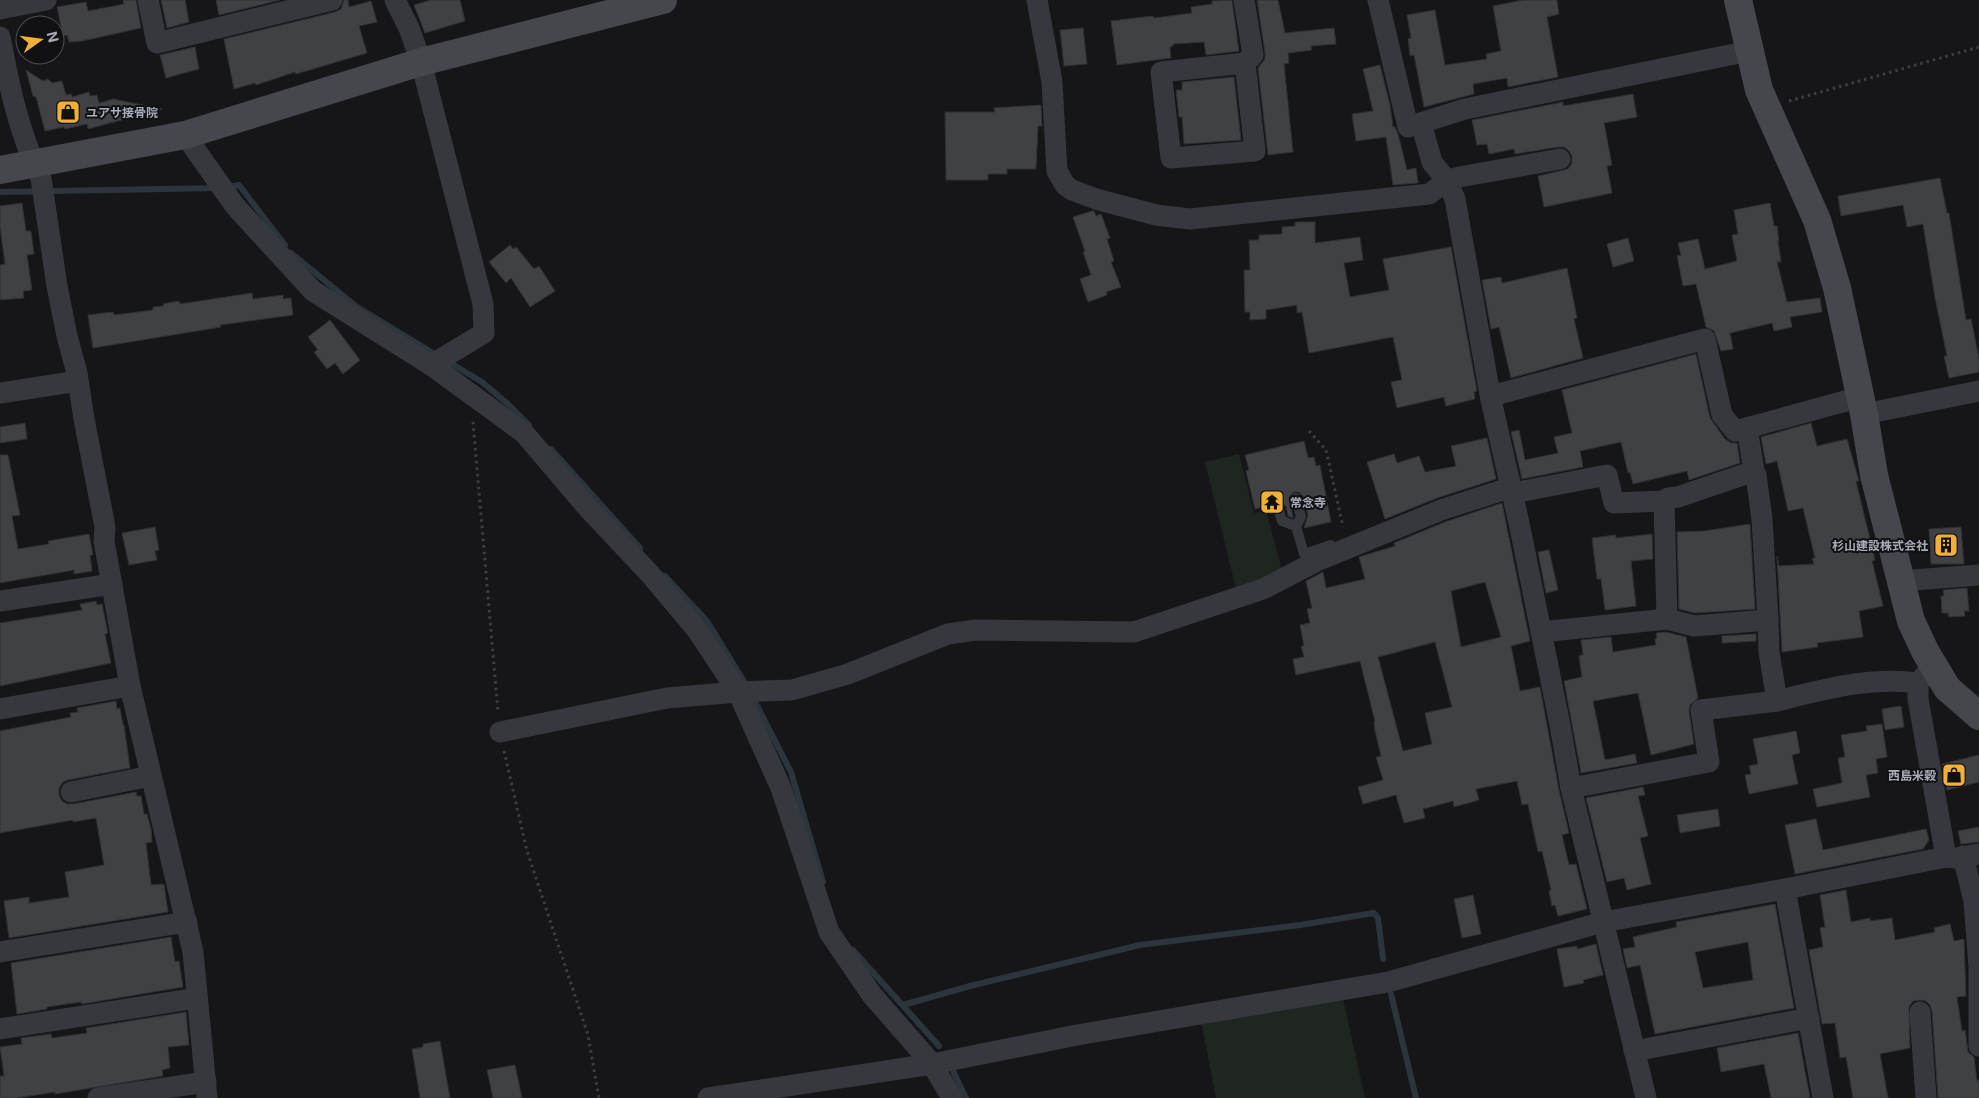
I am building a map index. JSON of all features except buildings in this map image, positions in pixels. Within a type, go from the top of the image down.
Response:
[{"type":"street","points":[[0,8],[46,0]]},
{"type":"street","points":[[148,0],[157,43],[332,0]]},
{"type":"street","points":[[395,0],[409,28],[421,62],[483,304],[484,333],[431,365]]},
{"type":"street","points":[[0,170],[33,162],[185,134],[421,62],[663,0]]},
{"type":"street","points":[[1037,0],[1052,82],[1057,171],[1066,185],[1072,190],[1096,199],[1156,215],[1190,219],[1429,194],[1447,181],[1458,177],[1560,159]]},
{"type":"street","points":[[1244,0],[1253,55],[1245,63],[1161,72],[1171,158],[1255,151],[1245,63]]},
{"type":"street","points":[[1378,0],[1408,127],[1465,109],[1749,51]]},
{"type":"street","points":[[1738,0],[1759,90],[1817,220],[1837,288],[1862,406],[1874,475],[1911,621],[1925,651],[1926,674],[1918,699],[1974,901],[1979,967],[1979,1046]]},
{"type":"street","points":[[0,36],[11,94],[33,162],[41,178],[58,286],[105,527],[104,541],[130,686],[187,922],[193,952],[200,1013],[207,1090],[98,1098]]},
{"type":"street","points":[[1421,124],[1432,162],[1447,181],[1455,199],[1491,396],[1560,725],[1571,788],[1646,1098]]},
{"type":"street","points":[[185,134],[235,206],[313,291],[431,365],[524,433],[587,507],[650,574],[697,630],[738,692],[781,788],[829,932],[872,995],[932,1064],[952,1098]]},
{"type":"street","points":[[1491,396],[1705,339],[1722,415],[1736,431],[1862,406],[1979,391]]},
{"type":"street","points":[[0,393],[78,381]]},
{"type":"street","points":[[1747,428],[1762,520],[1769,652],[1777,701]]},
{"type":"street","points":[[500,732],[667,698],[792,690],[848,674],[948,634],[976,630],[1134,632],[1263,589],[1347,544],[1442,510],[1512,490],[1606,475],[1614,503],[1664,501],[1668,498],[1754,471]]},
{"type":"street","points":[[1664,501],[1667,619]]},
{"type":"street","points":[[1900,581],[1979,574]]},
{"type":"street","points":[[0,601],[112,584]]},
{"type":"street","points":[[1541,632],[1667,619],[1694,626],[1768,620]]},
{"type":"street","points":[[1571,788],[1709,762],[1702,710],[1777,701],[1840,686],[1901,681],[1926,674],[1947,688],[1979,716]]},
{"type":"street","points":[[0,709],[130,686]]},
{"type":"street","points":[[70,792],[151,776]]},
{"type":"street","points":[[708,1098],[932,1064],[1077,1035],[1388,982],[1603,922],[1963,856]]},
{"type":"street","points":[[1785,889],[1823,1098]]},
{"type":"street","points":[[0,952],[187,922]]},
{"type":"street","points":[[0,1029],[197,998]]},
{"type":"street","points":[[1920,1012],[1926,1098]]},
{"type":"street","points":[[1634,1051],[1809,1018]]},
{"type":"lane","points":[[1296,498],[1301,517],[1296,526],[1304,554],[1347,544]]},
{"type":"lane","points":[[1278,508],[1282,521],[1296,526]]},
{"type":"path","points":[[1766,107],[1979,47]]},
{"type":"path","points":[[471,394],[500,732],[527,851],[588,1035],[599,1098]]},
{"type":"path","points":[[1309,431],[1326,450],[1347,544]]},
{"type":"shaded area","points":[[1239,454],[1254,513],[1266,510],[1283,574],[1236,589],[1205,462]]},
{"type":"shaded area","points":[[1342,994],[1365,1098],[1216,1098],[1201,1021]]},
{"type":"waterway","points":[[228,187],[239,185],[285,245]]},
{"type":"waterway","points":[[0,192],[218,188]]},
{"type":"waterway","points":[[291,253],[357,307],[438,356]]},
{"type":"waterway","points":[[447,361],[482,382],[529,425]]},
{"type":"waterway","points":[[551,449],[640,548]]},
{"type":"waterway","points":[[665,576],[707,621],[748,688]]},
{"type":"waterway","points":[[752,696],[791,772],[823,882]]},
{"type":"waterway","points":[[903,1005],[970,986],[1140,945],[1300,925],[1374,913],[1378,918],[1383,959]]},
{"type":"waterway","points":[[853,950],[939,1046]]},
{"type":"waterway","points":[[1391,994],[1416,1098]]},
{"type":"waterway","points":[[952,1069],[966,1098]]},
{"type":"place","name":"ユアサ接骨院","points":[[68,112]]},
{"type":"place","name":"常念寺","points":[[1272,502]]},
{"type":"place","name":"杉山建設株式会社","points":[[1946,545]]},
{"type":"place","name":"西島米穀","points":[[1954,775]]}]
